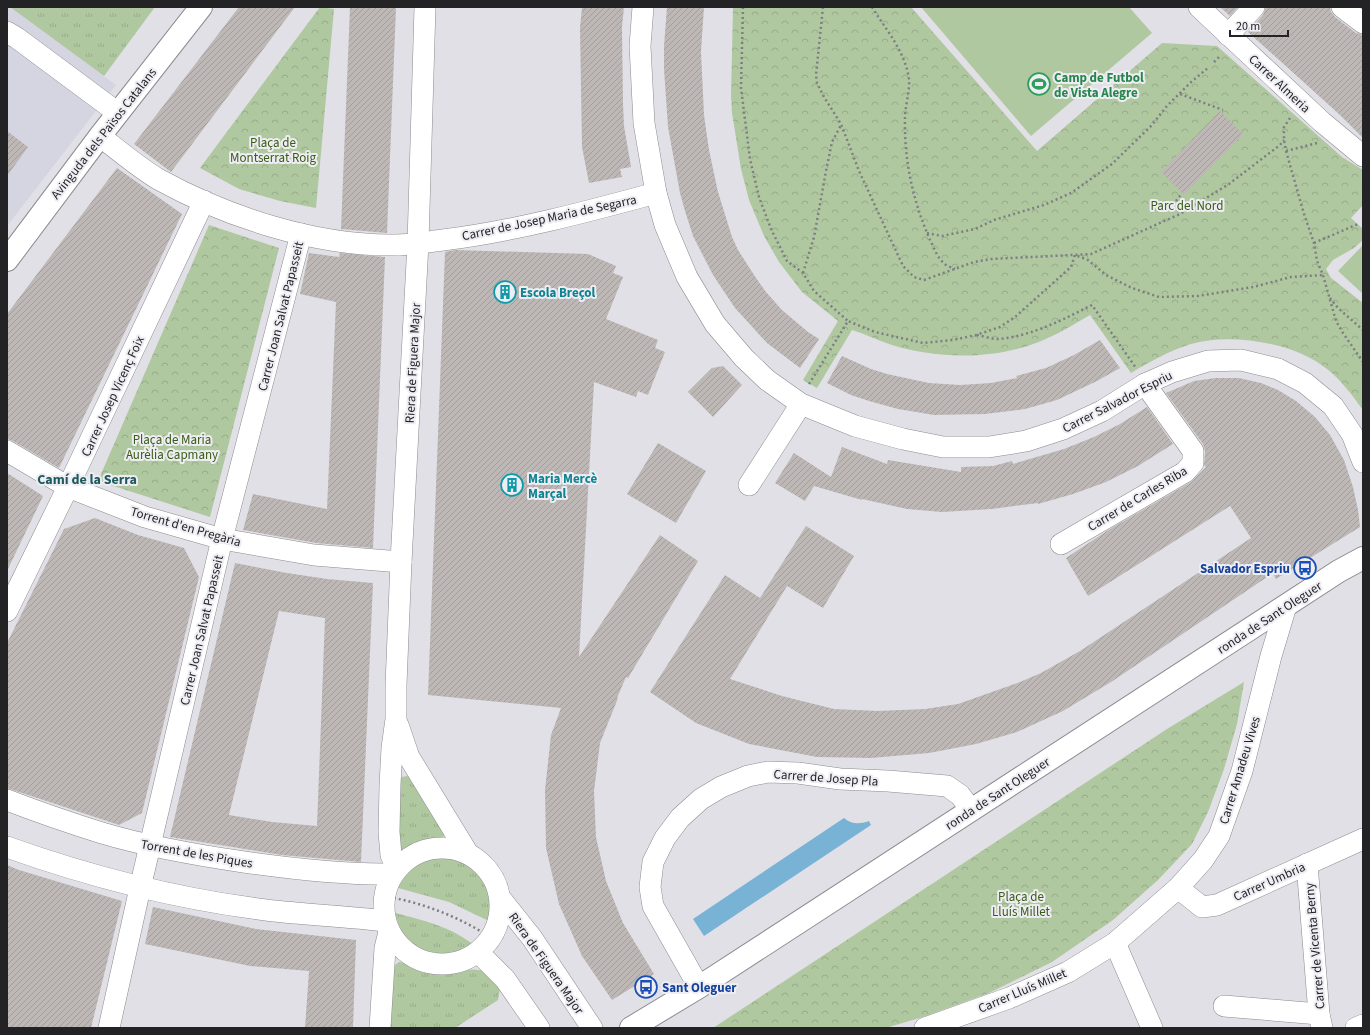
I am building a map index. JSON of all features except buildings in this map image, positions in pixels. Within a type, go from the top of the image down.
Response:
[{"type":"street","name":"Avinguda dels Països Catalans","points":[[7,260],[100,136],[201,7]]},
{"type":"street","name":"Riera de Figuera Major","points":[[396,719],[401,562],[418,243],[425,7]]},
{"type":"street","name":"Carrer Salvador Espriu","points":[[643,7],[640,46],[644,123],[656,193],[665,225],[688,277],[715,324],[744,358],[768,380],[800,404],[855,426],[904,439],[944,447],[989,447],[1026,441],[1063,429],[1102,411],[1141,377],[1172,372],[1208,360],[1241,360],[1278,369],[1305,383],[1333,406],[1352,434],[1363,462]]},
{"type":"street","name":"Carrer Almeria","points":[[1199,7],[1226,43],[1363,156]]},
{"type":"street","points":[[1226,43],[1254,7]]},
{"type":"street","points":[[1342,7],[1363,23]]},
{"type":"street","points":[[7,32],[118,113]]},
{"type":"street","name":"Carrer de Josep Maria de Segarra","points":[[100,136],[157,178],[204,201],[250,219],[301,234],[330,240],[374,245],[396,245],[466,237],[528,225],[656,193]]},
{"type":"street","name":"Carrer Josep Vicenç Foix","points":[[7,611],[68,487],[204,201]]},
{"type":"street","name":"Carrer Joan Salvat Papasseit","points":[[109,1028],[140,888],[222,539],[301,234]]},
{"type":"street","name":"Carrer de Carles Riba","points":[[1061,544],[1185,472],[1193,463],[1193,451],[1141,377]]},
{"type":"street","points":[[749,485],[800,404]]},
{"type":"street","name":"Torrent d'en Pregària","points":[[7,451],[68,487],[146,517],[222,539],[314,555],[401,562]]},
{"type":"street","name":"ronda de Sant Oleguer","points":[[631,1028],[699,987],[1286,606],[1363,558]]},
{"type":"street","name":"Carrer Amadeu Vives","points":[[1114,943],[1178,888],[1203,860],[1219,836],[1242,771],[1271,656],[1286,606]]},
{"type":"street","points":[[396,719],[409,757],[467,852]]},
{"type":"street","points":[[395,871],[391,855],[389,832],[391,763],[396,719]]},
{"type":"street","name":"Carrer de Josep Pla","points":[[699,987],[653,906],[650,887],[653,862],[665,838],[680,818],[701,800],[721,787],[748,776],[768,772],[798,773],[840,779],[946,786],[960,795],[971,810]]},
{"type":"street","name":"Torrent de les Piques","points":[[7,800],[101,833],[168,850],[270,866],[359,874],[395,871]]},
{"type":"street","name":"Carrer Umbria","points":[[1178,888],[1202,907],[1217,905],[1363,839]]},
{"type":"street","points":[[7,847],[75,870],[140,888],[259,909],[302,914],[353,917],[387,926],[397,944],[411,956],[438,965],[461,962],[485,945],[500,918],[501,899],[495,880],[484,865],[467,852],[454,848],[435,847],[419,852],[402,862],[395,871],[384,896],[387,926],[384,948],[380,1028]]},
{"type":"street","name":"Carrer de Vicenta Berny","points":[[1308,864],[1320,1021]]},
{"type":"street","name":"Riera de Figuera Major","points":[[501,899],[532,938],[592,1028]]},
{"type":"street","points":[[1114,943],[1152,1028]]},
{"type":"street","name":"Carrer Lluís Millet","points":[[932,1027],[1009,998],[1061,975],[1114,943]]},
{"type":"street","points":[[485,945],[505,979],[539,1028]]},
{"type":"street","points":[[1224,1006],[1320,1021]]},
{"type":"street","points":[[1356,1028],[1363,1025]]},
{"type":"path","points":[[743,7],[741,88],[750,159],[759,197],[771,229],[787,261],[803,273],[814,291],[848,321],[875,332],[922,343],[953,340],[976,335],[1000,327],[1016,317],[1071,267],[1075,255]]},
{"type":"path","points":[[823,7],[816,75],[817,83],[841,124],[859,171],[903,266],[914,278],[924,280],[974,262],[991,259],[1024,256],[1091,254],[1180,214],[1229,184],[1280,145],[1284,140]]},
{"type":"path","points":[[872,7],[902,54],[909,80],[905,118],[907,163],[915,199],[927,233],[936,252],[944,264],[955,269]]},
{"type":"path","points":[[1214,62],[1226,43]]},
{"type":"path","points":[[927,233],[942,236],[975,229],[994,220],[1044,205],[1071,193],[1112,164],[1152,125],[1166,107],[1190,83],[1210,67]]},
{"type":"path","points":[[1180,94],[1223,110]]},
{"type":"path","points":[[1293,114],[1284,127],[1284,140],[1304,214],[1314,243],[1317,261],[1323,275],[1336,321],[1363,362]]},
{"type":"path","points":[[803,273],[814,237],[832,142],[841,124]]},
{"type":"path","points":[[1286,151],[1324,141]]},
{"type":"path","points":[[1173,205],[1182,193]]},
{"type":"path","points":[[1314,243],[1358,224]]},
{"type":"path","points":[[1075,255],[1088,260],[1106,275],[1119,282],[1159,297],[1198,296],[1253,287],[1291,277],[1323,275]]},
{"type":"path","points":[[1329,296],[1338,308],[1363,330]]},
{"type":"path","points":[[976,335],[996,339],[1026,334],[1059,321],[1092,305],[1141,377]]},
{"type":"path","points":[[809,384],[848,321]]},
{"type":"path","points":[[384,896],[423,905],[443,912],[465,923],[485,945]]},
{"type":"shaded area","points":[[7,7],[10,7],[116,85],[7,226]]},
{"type":"green space","points":[[10,7],[155,7],[104,76]]},
{"type":"green space","name":"Plaça de Montserrat Roig","points":[[320,7],[334,9],[316,208],[280,201],[239,189],[200,168]]},
{"type":"green space","name":"Parc del Nord","points":[[733,7],[911,7],[1037,151],[1162,43],[1217,46],[1342,157],[1363,170],[1363,205],[1351,218],[1363,229],[1363,240],[1354,248],[1333,260],[1326,269],[1331,278],[1363,303],[1363,410],[1337,378],[1314,360],[1298,352],[1262,342],[1225,339],[1191,344],[1160,357],[1131,373],[1090,315],[1057,334],[1036,343],[1019,349],[982,355],[963,356],[925,353],[889,344],[852,330],[817,388],[803,380],[838,321],[802,292],[779,262],[764,236],[749,200],[741,169],[732,113]]},
{"type":"green space","name":"Camp de Futbol de Vista Alegre","points":[[921,7],[1129,7],[1152,33],[1031,136]]},
{"type":"green space","name":"Plaça de Maria Aurèlia Capmany","points":[[209,225],[279,248],[210,517],[98,481]]},
{"type":"green space","points":[[1363,245],[1363,294],[1338,271]]},
{"type":"green space","name":"Plaça de Lluís Millet","points":[[1244,682],[1237,724],[1224,769],[1208,812],[1192,844],[1158,880],[1113,920],[1052,962],[989,993],[926,1016],[886,1028],[713,1028],[1167,729]]},
{"type":"green space","points":[[407,776],[412,779],[445,832],[444,836],[439,840],[423,842],[405,851],[400,850],[398,782],[402,777]]},
{"type":"green space","points":[[438,857],[452,858],[464,862],[474,867],[483,875],[489,884],[493,895],[491,922],[449,902],[398,888],[410,871],[419,864]]},
{"type":"green space","points":[[395,913],[447,929],[466,939],[475,946],[462,952],[449,955],[437,955],[425,952],[415,947],[407,938],[400,927]]},
{"type":"green space","points":[[399,962],[439,972],[471,969],[489,973],[501,983],[498,1000],[455,1028],[386,1028],[391,968]]},
{"type":"water","points":[[844,818],[850,822],[856,823],[869,821],[871,825],[704,936],[693,919]]},
{"type":"place","name":"Camp de Futbol de Vista Alegre","points":[[1039,84]]},
{"type":"place","name":"Escola Breçol","points":[[505,292]]},
{"type":"place","name":"Maria Mercè Marçal","points":[[512,485]]},
{"type":"place","name":"Salvador Espriu","points":[[1305,568]]},
{"type":"place","name":"Sant Oleguer","points":[[646,987]]},
{"type":"district","name":"Camí de la Serra","points":[[87,479]]}]
